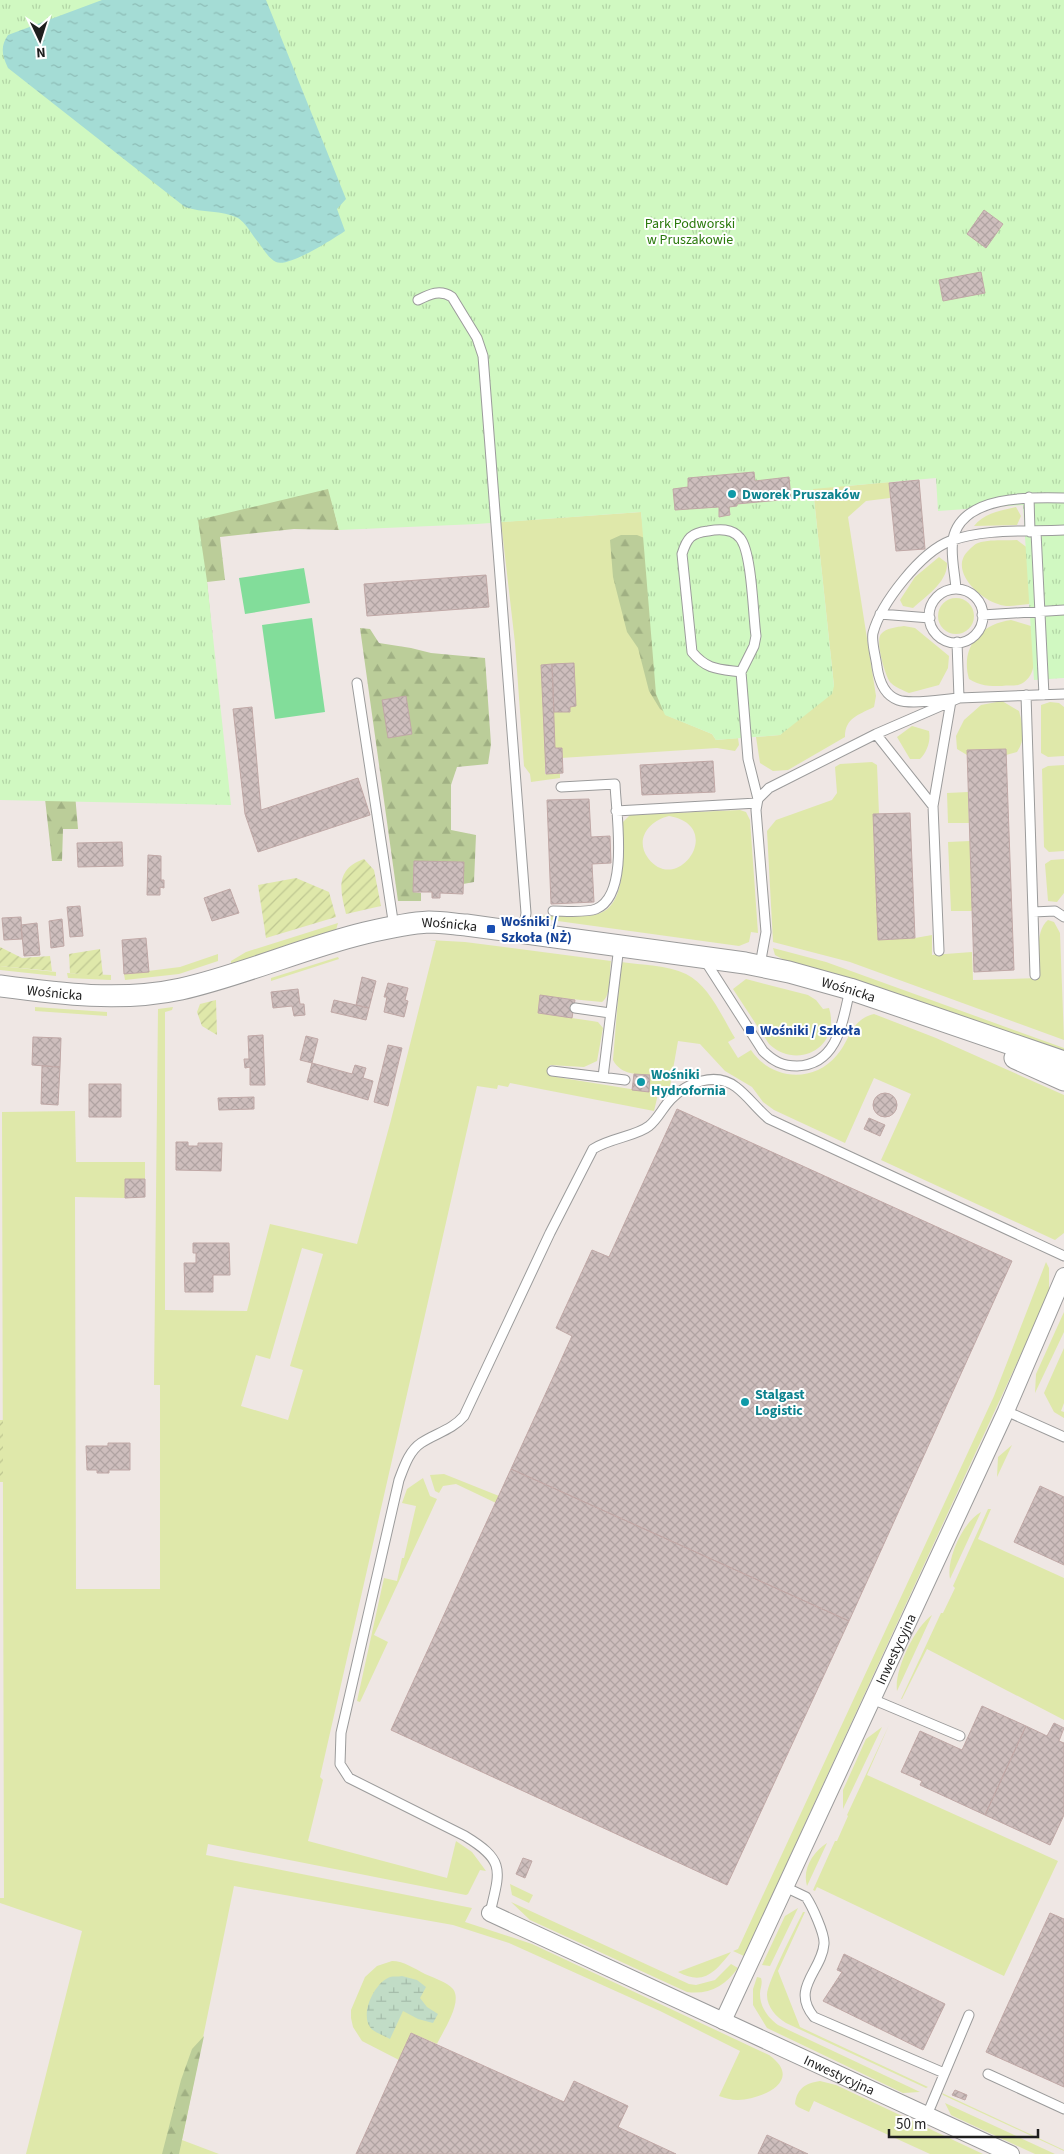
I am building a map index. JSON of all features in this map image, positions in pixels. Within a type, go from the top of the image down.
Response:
[{"type":"street","name":"Wośnicka","points":[[0,986],[58,994],[99,996],[152,994],[188,987],[338,940],[394,927],[429,922],[760,966],[850,989],[1064,1062]]},
{"type":"street","name":"Wośnicka","points":[[929,1017],[1064,1080]]},
{"type":"street","name":"Inwestycyjna","points":[[723,2021],[1006,1411],[1064,1276]]},
{"type":"street","name":"Inwestycyjna","points":[[490,1913],[1011,2154]]},
{"type":"lane","points":[[418,300],[430,293],[447,294],[452,298],[477,338],[483,356],[526,913],[523,933]]},
{"type":"lane","points":[[1029,497],[1040,611],[1044,695]]},
{"type":"lane","points":[[956,589],[953,541],[956,531],[967,517],[990,504],[1014,498],[1064,498]]},
{"type":"lane","points":[[740,672],[712,669],[700,662],[692,652],[682,554],[686,541],[696,532],[728,530],[739,537],[746,550],[756,636],[754,646],[740,672],[748,759],[758,801],[756,810],[766,932],[760,966]]},
{"type":"lane","points":[[1064,530],[974,535],[953,541],[924,560],[896,588],[880,614],[872,635],[880,680],[888,694],[904,702],[1064,694]]},
{"type":"lane","points":[[956,589],[965,590],[973,595],[979,602],[982,615],[980,627],[975,634],[968,640],[957,642],[950,642],[940,638],[934,631],[930,618],[932,602],[938,595],[946,590],[956,589]]},
{"type":"lane","points":[[982,615],[1064,610]]},
{"type":"lane","points":[[880,614],[930,618]]},
{"type":"lane","points":[[939,951],[933,806],[955,699],[957,642]]},
{"type":"lane","points":[[357,683],[394,927]]},
{"type":"lane","points":[[1026,695],[1035,975]]},
{"type":"lane","points":[[616,811],[758,801],[769,788],[876,734],[955,699]]},
{"type":"lane","points":[[876,734],[933,806]]},
{"type":"lane","points":[[553,911],[595,910],[605,903],[613,890],[619,862],[615,784],[561,787]]},
{"type":"lane","points":[[1033,912],[1055,911],[1064,917]]},
{"type":"lane","points":[[603,1077],[619,946]]},
{"type":"lane","points":[[703,958],[763,1050],[770,1058],[784,1065],[800,1066],[814,1062],[826,1055],[835,1044],[841,1030],[850,989]]},
{"type":"lane","points":[[575,1008],[610,1013]]},
{"type":"lane","points":[[552,1071],[626,1080]]},
{"type":"lane","points":[[490,1913],[498,1877],[497,1867],[492,1856],[465,1836],[349,1778],[340,1764],[341,1733],[399,1480],[406,1462],[420,1444],[458,1423],[464,1416],[550,1233],[593,1148],[605,1141],[649,1126],[670,1100],[688,1086],[699,1081],[722,1080],[735,1086],[754,1107],[769,1119],[1064,1256]]},
{"type":"lane","points":[[1006,1411],[1064,1437]]},
{"type":"lane","points":[[872,1699],[960,1736]]},
{"type":"lane","points":[[785,1887],[806,1897],[823,1936],[822,1952],[807,1984],[806,1992],[806,2002],[814,2017],[944,2073]]},
{"type":"lane","points":[[926,2115],[969,2015]]},
{"type":"lane","points":[[988,2074],[1064,2109]]},
{"type":"green space","name":"Park Podworski w Pruszakowie","points":[[0,0],[1064,0],[1064,678],[1034,680],[1023,505],[938,511],[936,478],[813,489],[834,686],[832,694],[780,735],[716,740],[712,734],[665,715],[656,694],[641,512],[477,524],[339,530],[328,489],[198,520],[207,581],[231,805],[0,800]]},
{"type":"green space","points":[[804,405],[847,486],[889,482],[890,498],[866,501],[848,517],[876,696],[874,707],[850,721],[847,725],[845,737],[788,770],[773,771],[760,763],[756,737],[780,735],[834,686]]},
{"type":"green space","points":[[104,452],[322,461],[339,530],[294,529],[220,537],[225,580],[207,582],[211,622]]},
{"type":"green space","points":[[1016,507],[1021,516],[1017,525],[974,526],[987,515]]},
{"type":"green space","points":[[641,512],[666,715],[712,734],[716,740],[738,738],[739,745],[735,751],[717,748],[545,759],[545,774],[560,773],[560,778],[531,782],[530,774],[524,766],[515,643],[501,522]]},
{"type":"green space","points":[[621,535],[637,535],[657,543],[674,718],[660,709],[649,691],[638,648],[627,632],[613,577],[610,540]]},
{"type":"green space","points":[[1017,540],[1029,549],[1033,596],[1029,604],[1005,606],[990,601],[974,589],[964,574],[963,558],[978,543]]},
{"type":"green space","points":[[939,557],[947,563],[940,583],[913,608],[903,606],[900,600],[915,577]]},
{"type":"green space","points":[[304,568],[310,603],[245,614],[239,578]]},
{"type":"green space","points":[[956,598],[969,603],[974,616],[969,629],[956,634],[943,629],[938,616],[943,603]]},
{"type":"green space","points":[[312,618],[325,712],[275,719],[262,625]]},
{"type":"green space","points":[[1011,620],[1031,626],[1034,659],[1033,668],[1026,681],[1018,685],[997,686],[977,683],[969,679],[967,657],[975,639],[990,627],[1000,622]]},
{"type":"green space","points":[[904,626],[915,628],[949,656],[948,668],[939,685],[909,693],[891,683],[886,674],[882,659],[879,638],[886,630]]},
{"type":"green space","points":[[360,628],[370,629],[379,643],[431,653],[485,658],[491,744],[488,764],[457,767],[451,785],[451,830],[476,835],[474,882],[463,884],[463,862],[414,861],[413,892],[421,893],[421,901],[398,901]]},
{"type":"green space","points":[[1002,701],[1019,711],[1023,737],[1017,752],[1006,755],[1006,749],[967,750],[967,755],[957,749],[956,736],[964,720],[981,705]]},
{"type":"green space","points":[[1050,702],[1059,703],[1064,707],[1064,756],[1048,757],[1041,753],[1041,705]]},
{"type":"green space","points":[[912,726],[929,731],[928,746],[920,759],[910,759],[897,737]]},
{"type":"green space","points":[[872,762],[877,765],[879,814],[878,940],[932,935],[932,955],[972,952],[973,980],[1040,978],[1039,940],[1041,932],[1048,920],[1054,922],[1060,933],[1064,1040],[850,962],[773,942],[767,831],[776,820],[832,800],[837,793],[835,767],[840,764]]},
{"type":"green space","points":[[0,764],[74,782],[78,829],[63,829],[62,861],[52,861],[44,790]]},
{"type":"green space","points":[[1064,765],[1064,851],[1049,852],[1044,847],[1042,769],[1048,766]]},
{"type":"green space","points":[[968,792],[969,823],[948,823],[947,793]]},
{"type":"green space","points":[[740,810],[746,812],[750,820],[758,933],[751,932],[749,942],[739,946],[536,918],[538,916],[593,915],[605,911],[613,902],[618,891],[623,862],[622,823],[630,815]],"holes":[[[669,816],[686,822],[694,832],[695,844],[691,855],[683,864],[672,869],[660,868],[648,858],[644,851],[643,837],[646,831],[662,818]]]},
{"type":"green space","points":[[970,841],[972,911],[951,911],[948,842]]},
{"type":"green space","points":[[364,859],[374,870],[381,906],[346,914],[341,889],[344,874],[348,868]]},
{"type":"green space","points":[[1064,859],[1064,893],[1057,902],[1048,901],[1045,864],[1051,860]]},
{"type":"green space","points":[[296,878],[329,892],[336,917],[266,938],[258,885]]},
{"type":"green space","points":[[338,923],[336,930],[231,964],[231,961],[246,952]]},
{"type":"green space","points":[[429,940],[465,942],[611,961],[609,989],[602,1002],[540,996],[538,1013],[598,1022],[603,1028],[597,1061],[584,1067],[550,1065],[550,1076],[649,1092],[650,1075],[634,1074],[620,1069],[613,1060],[621,962],[671,969],[694,979],[714,1002],[735,1038],[728,1042],[738,1058],[751,1050],[769,1068],[781,1072],[792,1075],[816,1071],[837,1055],[855,1025],[874,1014],[936,1038],[1064,1095],[1064,1233],[1055,1240],[881,1160],[911,1094],[874,1078],[845,1143],[774,1110],[763,1102],[752,1087],[725,1071],[700,1044],[678,1041],[669,1092],[659,1090],[654,1111],[510,1083],[508,1087],[498,1085],[497,1089],[477,1086],[320,1777],[323,1780],[308,1841],[447,1878],[456,1841],[472,1852],[486,1871],[480,1870],[466,1895],[208,1844],[206,1855],[472,1908],[465,1922],[532,1944],[769,2055],[779,2064],[783,2072],[781,2080],[768,2092],[748,2099],[735,2100],[719,2096],[740,2051],[660,2011],[509,1943],[453,1925],[234,1886],[182,2140],[219,2154],[26,2154],[82,1931],[0,1903],[0,1898],[4,1898],[2,1112],[75,1111],[76,1162],[145,1162],[145,1179],[125,1179],[125,1198],[75,1197],[76,1589],[160,1589],[160,1385],[154,1385],[158,1009],[173,1007],[172,1010],[165,1012],[165,1310],[247,1311],[270,1224],[357,1244],[391,1120],[436,941]],"holes":[[[302,1248],[323,1254],[290,1366],[303,1370],[288,1420],[241,1406],[256,1355],[270,1359]]]},
{"type":"green space","points":[[0,947],[22,958],[50,956],[52,971],[0,966]]},
{"type":"green space","points":[[773,948],[826,962],[1064,1048],[1064,1055],[788,962],[775,955]]},
{"type":"green space","points":[[100,949],[103,976],[70,973],[69,954]]},
{"type":"green space","points":[[218,954],[218,961],[179,974],[125,980],[124,974],[180,967]]},
{"type":"green space","points":[[338,957],[339,959],[271,981],[271,978]]},
{"type":"green space","points":[[0,966],[56,972],[56,976],[0,970]]},
{"type":"green space","points":[[67,973],[111,975],[111,980],[68,978]]},
{"type":"green space","points":[[746,979],[808,995],[816,1000],[823,1009],[829,1008],[831,1022],[829,1034],[823,1044],[814,1051],[804,1055],[792,1055],[780,1052],[769,1044],[733,989]]},
{"type":"green space","points":[[216,1000],[217,1035],[202,1026],[197,1012],[200,1004]]},
{"type":"green space","points":[[35,1007],[107,1012],[107,1016],[35,1011]]},
{"type":"green space","points":[[1046,1262],[1049,1268],[1049,1293],[744,1956],[733,1951],[738,1949],[994,1396]]},
{"type":"green space","points":[[1064,1312],[1064,1332],[1035,1393],[1036,1374]]},
{"type":"green space","points":[[1064,1348],[1064,1403],[1061,1411],[1064,1412],[1064,1418],[1054,1412],[1044,1393]]},
{"type":"green space","points":[[0,1420],[3,1420],[3,1482],[0,1482]]},
{"type":"green space","points":[[1012,1445],[997,1477],[998,1457]]},
{"type":"green space","points":[[444,1474],[499,1496],[496,1503],[456,1484],[443,1486],[439,1493],[435,1491],[430,1475]]},
{"type":"green space","points":[[423,1478],[430,1496],[437,1499],[374,1635],[388,1642],[360,1702],[357,1701],[384,1578],[397,1581],[416,1506],[402,1503],[407,1489]]},
{"type":"green space","points":[[988,1509],[991,1509],[978,1539],[1064,1578],[1064,1720],[927,1649],[901,1699],[941,1613],[943,1613],[955,1588],[953,1586]]},
{"type":"green space","points":[[981,1512],[950,1579],[949,1571],[957,1542],[968,1524]]},
{"type":"green space","points":[[932,1615],[897,1691],[899,1672],[907,1650],[919,1629]]},
{"type":"green space","points":[[889,1725],[867,1775],[1058,1861],[1004,1976],[817,1887],[815,1891],[813,1890]]},
{"type":"green space","points":[[882,1727],[843,1809],[843,1790],[866,1739]]},
{"type":"green space","points":[[827,1843],[807,1886],[807,1867],[817,1851]]},
{"type":"green space","points":[[510,1884],[533,1895],[529,1903],[512,1895]]},
{"type":"green space","points":[[511,1902],[689,1984],[696,1985],[715,1980],[731,1964],[738,1968],[728,1980],[716,1988],[695,1993],[687,1992],[530,1920]]},
{"type":"green space","points":[[798,1908],[770,1966],[762,1965],[785,1916]]},
{"type":"green space","points":[[803,1912],[805,1912],[778,1971],[800,2027],[928,2087],[926,2088],[786,2023],[773,2011],[767,1999],[768,1988]]},
{"type":"green space","points":[[731,1952],[720,1966],[708,1975],[695,1978],[678,1972]]},
{"type":"green space","points":[[392,1961],[405,1964],[444,1982],[453,1989],[456,2001],[437,2044],[411,2033],[399,2060],[362,2041],[353,2027],[351,2018],[351,2010],[365,1977],[377,1966]]},
{"type":"green space","points":[[402,1976],[417,1980],[426,1987],[420,1998],[427,2007],[438,2014],[433,2023],[418,2019],[403,2011],[390,2039],[371,2029],[367,2021],[368,2006],[374,1991],[384,1980]]},
{"type":"green space","points":[[757,1977],[762,1980],[760,1999],[763,2008],[768,2016],[778,2025],[920,2092],[903,2093],[767,2028],[753,2005],[753,1989]]},
{"type":"green space","points":[[204,2036],[179,2154],[162,2154],[181,2080],[192,2049]]},
{"type":"green space","points":[[820,2081],[836,2085],[983,2154],[930,2154],[814,2101],[809,2112],[798,2107],[795,2104],[800,2090],[810,2083]]},
{"type":"green space","points":[[942,2093],[1064,2150],[1064,2151],[943,2095]]},
{"type":"green space","points":[[945,2103],[1055,2154],[1035,2154],[955,2117],[951,2115]]},
{"type":"water","points":[[102,0],[266,0],[346,199],[337,209],[345,231],[300,257],[282,263],[276,262],[268,255],[241,220],[232,215],[185,207],[8,68],[3,51],[8,35]]},
{"type":"building","points":[[984,210],[1003,224],[986,248],[967,234]]},
{"type":"building","points":[[981,272],[985,293],[943,301],[939,280]]},
{"type":"building","name":"Dworek Pruszaków","points":[[754,472],[755,481],[789,477],[791,499],[737,504],[737,506],[729,507],[730,515],[719,517],[719,507],[675,510],[673,489],[688,487],[688,478]]},
{"type":"building","points":[[919,480],[925,549],[896,551],[889,483]]},
{"type":"building","points":[[486,575],[489,607],[367,616],[364,584]]},
{"type":"building","points":[[574,663],[576,706],[570,707],[570,712],[554,712],[552,664]]},
{"type":"building","points":[[552,664],[555,748],[562,748],[563,773],[546,774],[541,665]]},
{"type":"building","points":[[406,696],[412,734],[388,738],[382,700]]},
{"type":"building","points":[[252,707],[261,810],[358,778],[370,815],[258,852],[245,814],[233,709]]},
{"type":"building","points":[[1006,749],[1014,970],[974,972],[967,750]]},
{"type":"building","points":[[713,761],[715,792],[642,795],[640,765]]},
{"type":"building","points":[[589,799],[591,837],[610,836],[611,863],[592,864],[594,902],[551,904],[547,800]]},
{"type":"building","points":[[910,813],[915,938],[878,940],[873,814]]},
{"type":"building","points":[[122,842],[123,866],[78,867],[77,843]]},
{"type":"building","points":[[148,855],[161,856],[161,880],[164,880],[164,888],[160,887],[160,895],[147,895]]},
{"type":"building","points":[[414,861],[464,862],[463,894],[440,893],[440,898],[432,898],[432,892],[413,892]]},
{"type":"building","points":[[230,889],[239,913],[212,921],[204,898]]},
{"type":"building","points":[[80,906],[83,936],[70,937],[67,907]]},
{"type":"building","points":[[21,917],[22,939],[4,940],[2,918]]},
{"type":"building","points":[[62,919],[64,946],[51,948],[49,921]]},
{"type":"building","points":[[37,923],[40,955],[24,956],[21,925]]},
{"type":"building","points":[[146,938],[149,972],[124,974],[122,940]]},
{"type":"building","points":[[362,977],[376,981],[369,1008],[356,1005]]},
{"type":"building","points":[[388,983],[408,988],[405,1000],[408,1001],[404,1017],[384,1012],[387,997],[384,997]]},
{"type":"building","points":[[298,989],[300,1004],[304,1004],[305,1015],[294,1016],[292,1006],[273,1008],[271,992]]},
{"type":"building","points":[[540,995],[575,1000],[572,1018],[538,1013]]},
{"type":"building","points":[[334,1000],[369,1008],[366,1020],[331,1012]]},
{"type":"building","points":[[263,1035],[265,1085],[250,1085],[250,1067],[245,1068],[244,1059],[249,1059],[248,1036]]},
{"type":"building","points":[[306,1036],[318,1039],[312,1063],[300,1060]]},
{"type":"building","points":[[33,1037],[61,1038],[60,1067],[32,1065]]},
{"type":"building","points":[[388,1045],[402,1048],[388,1106],[374,1102]]},
{"type":"building","points":[[312,1063],[352,1074],[355,1065],[366,1068],[363,1078],[373,1081],[368,1100],[307,1082]]},
{"type":"building","points":[[42,1066],[60,1067],[58,1105],[41,1104]]},
{"type":"building","name":"Wośniki Hydrofornia","points":[[634,1074],[650,1075],[649,1092],[632,1090]]},
{"type":"building","points":[[89,1084],[121,1084],[121,1117],[89,1117]]},
{"type":"building","points":[[885,1093],[890,1094],[896,1100],[896,1110],[890,1116],[885,1117],[880,1116],[874,1110],[873,1105],[874,1100],[880,1094]]},
{"type":"building","points":[[254,1097],[254,1109],[219,1110],[218,1098]]},
{"type":"building","name":"Stalgast Logistic","points":[[677,1109],[1012,1261],[849,1621],[511,1469],[572,1336],[556,1328],[592,1250],[609,1257]]},
{"type":"building","points":[[869,1118],[885,1125],[880,1136],[864,1129]]},
{"type":"building","points":[[176,1142],[188,1142],[188,1146],[198,1146],[198,1143],[222,1143],[221,1171],[176,1170]]},
{"type":"building","points":[[125,1179],[145,1179],[145,1197],[125,1198]]},
{"type":"building","points":[[193,1243],[229,1243],[230,1275],[213,1275],[213,1292],[185,1292],[184,1263],[196,1263]]},
{"type":"building","points":[[108,1443],[130,1443],[130,1470],[109,1470],[109,1473],[97,1473],[97,1470],[87,1470],[86,1446],[108,1446]]},
{"type":"building","points":[[511,1469],[849,1621],[727,1885],[391,1730]]},
{"type":"building","points":[[1040,1486],[1064,1497],[1064,1565],[1014,1542]]},
{"type":"building","points":[[982,1706],[1026,1726],[985,1815],[920,1785],[922,1781],[901,1772],[920,1731],[962,1750]]},
{"type":"building","points":[[1054,1723],[1064,1728],[1059,1741],[1064,1743],[1064,1815],[1050,1845],[985,1815],[1026,1726],[1047,1736]]},
{"type":"building","points":[[523,1858],[532,1861],[525,1878],[516,1874]]},
{"type":"building","points":[[1050,1913],[1064,1919],[1064,2087],[986,2052]]},
{"type":"building","points":[[844,1954],[945,2004],[923,2050],[823,2001],[842,1972],[837,1970]]},
{"type":"building","points":[[411,2033],[564,2102],[574,2081],[628,2106],[618,2127],[676,2154],[356,2154]]},
{"type":"building","points":[[955,2090],[967,2095],[965,2100],[952,2095]]},
{"type":"building","points":[[767,2135],[808,2154],[758,2154]]},
{"type":"place","name":"Dworek Pruszaków","points":[[732,494]]},
{"type":"place","name":"Wośniki / Szkoła (NŻ)","points":[[491,929]]},
{"type":"place","name":"Wośniki / Szkoła","points":[[750,1030]]},
{"type":"place","name":"Wośniki Hydrofornia","points":[[641,1082]]},
{"type":"place","name":"Stalgast Logistic","points":[[745,1402]]}]
